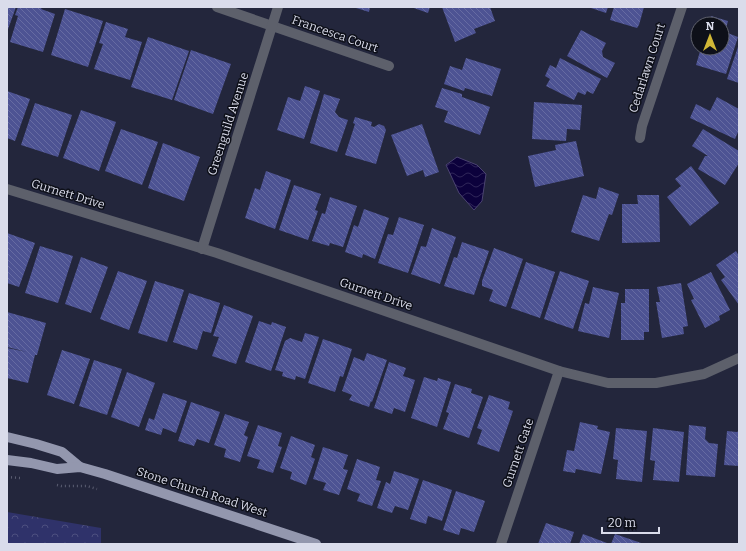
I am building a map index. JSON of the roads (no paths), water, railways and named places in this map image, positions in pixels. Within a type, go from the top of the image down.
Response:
[{"type":"main road","points":[[7,438],[36,444],[62,452],[80,467]]},
{"type":"main road","points":[[7,460],[31,463],[57,469],[80,467]]},
{"type":"main road","name":"Stone Church Road West","points":[[80,467],[316,544]]},
{"type":"street","name":"Francesca Court","points":[[217,7],[389,66]]},
{"type":"street","name":"Greenguild Avenue","points":[[202,249],[278,7]]},
{"type":"street","name":"Cedarlawn Court","points":[[640,138],[642,126],[682,7]]},
{"type":"street","name":"Gurnett Drive","points":[[7,189],[202,249],[559,371],[608,383],[656,383],[704,374],[739,358]]},
{"type":"street","name":"Gurnett Gate","points":[[501,544],[559,371]]},
{"type":"water","points":[[457,157],[477,165],[486,174],[482,201],[474,210],[459,193],[446,165]]}]
